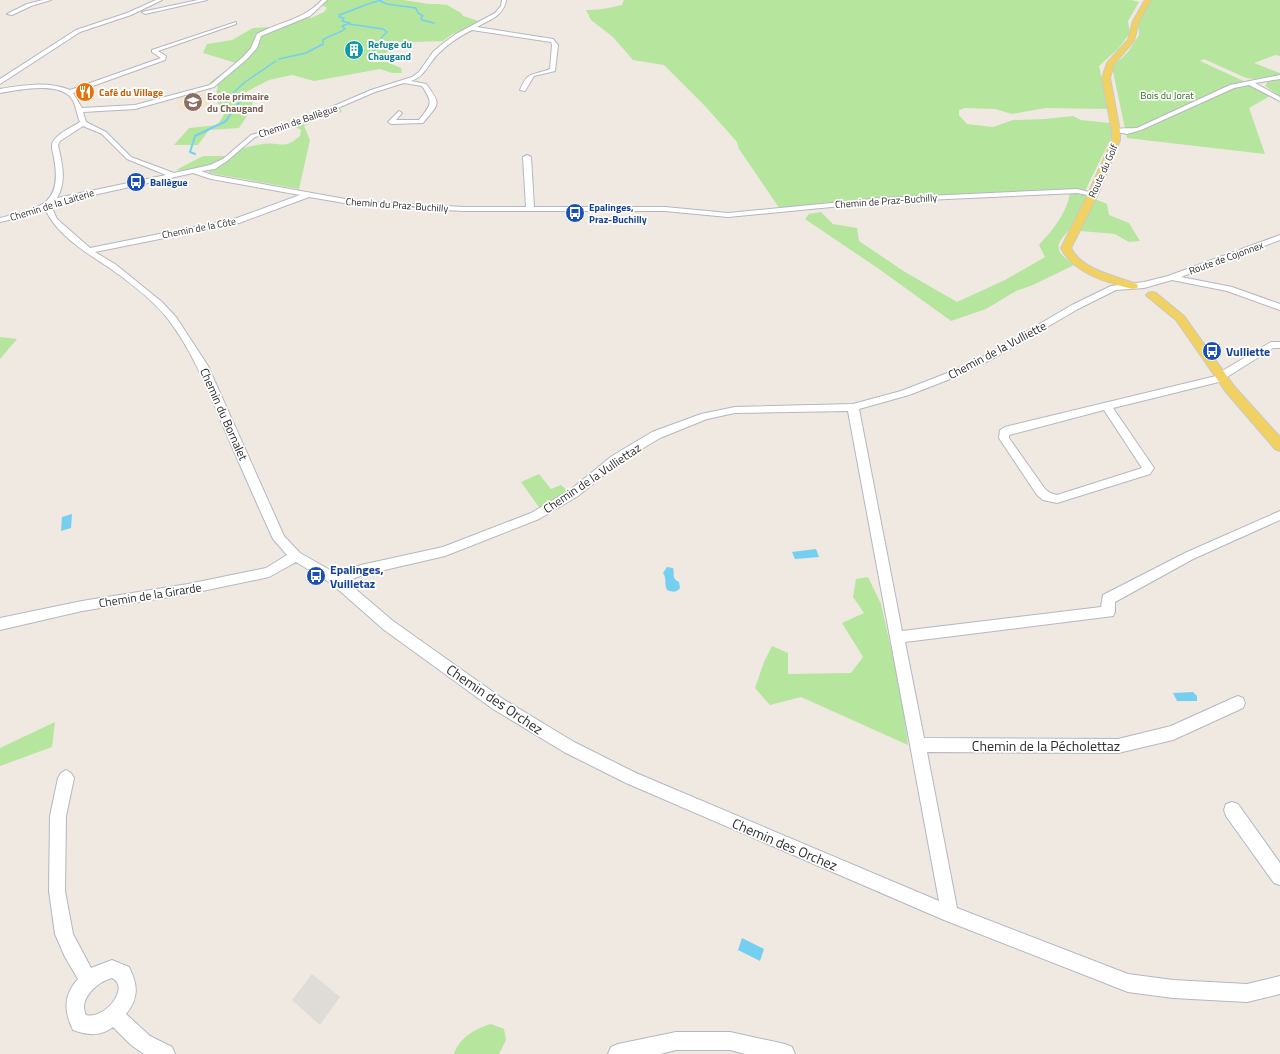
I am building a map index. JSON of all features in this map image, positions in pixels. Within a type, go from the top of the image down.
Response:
[{"type":"main road","name":"Route du Golf","points":[[1133,286],[1113,283],[1078,263],[1067,252],[1067,243],[1094,194],[1114,146],[1116,131],[1106,78],[1107,71],[1111,64],[1131,41],[1136,20],[1145,1]]},
{"type":"main road","points":[[1152,295],[1180,318],[1235,394],[1280,446]]},
{"type":"street","points":[[10,14],[29,5],[49,0]]},
{"type":"street","points":[[0,82],[78,31],[122,16],[160,0]]},
{"type":"street","points":[[122,16],[204,0]]},
{"type":"street","points":[[79,110],[129,108],[168,99],[212,86],[245,58],[254,48],[260,35],[306,17],[316,11],[325,0]]},
{"type":"street","name":"Chemin de Ballègue","points":[[175,176],[212,167],[225,160],[253,136],[301,122],[373,91],[404,81],[421,73],[435,53],[442,46],[497,14],[503,6],[504,0]]},
{"type":"street","points":[[70,92],[165,58],[155,52],[156,49],[234,23]]},
{"type":"street","points":[[472,28],[553,41],[555,45],[553,70],[549,72],[535,72],[531,75],[523,90]]},
{"type":"street","points":[[1116,131],[1127,132],[1139,129],[1232,86],[1280,77]]},
{"type":"street","points":[[399,113],[391,122],[421,122],[434,105],[434,99],[424,86],[420,83],[404,81]]},
{"type":"street","points":[[1250,83],[1280,99]]},
{"type":"street","points":[[0,92],[44,86],[63,89],[70,92],[74,96],[83,123],[104,133],[129,158],[175,176]]},
{"type":"street","points":[[47,206],[57,196],[61,186],[55,145],[58,140],[83,123]]},
{"type":"street","points":[[527,157],[530,210]]},
{"type":"street","name":"Chemin du Praz-Buchilly","points":[[196,172],[205,176],[356,203],[463,209],[530,210],[636,208],[679,210]]},
{"type":"street","name":"Chemin de la Laiterie","points":[[0,220],[28,213],[60,200],[96,191],[175,176]]},
{"type":"street","name":"Chemin de Praz-Buchilly","points":[[679,210],[728,215],[883,200],[1077,192],[1094,194]]},
{"type":"street","name":"Chemin de la Côte","points":[[88,251],[240,220],[308,195]]},
{"type":"street","name":"Chemin du Bornalet","points":[[47,206],[48,211],[54,220],[88,251],[112,266],[159,304],[179,329],[203,366],[213,385],[259,496],[279,538],[296,556],[336,580]]},
{"type":"street","name":"Route de Cojonnex","points":[[1133,286],[1171,278],[1280,237]]},
{"type":"street","name":"Route de Cojonnex","points":[[1171,278],[1229,289],[1280,307]]},
{"type":"street","name":"Chemin de la Vulliette","points":[[853,406],[906,393],[954,374],[991,356],[1113,283]]},
{"type":"street","points":[[1133,286],[1152,295]]},
{"type":"street","points":[[1106,406],[1148,468],[1146,471],[1057,499],[1047,496],[1041,492],[1004,438],[1004,434],[1009,430],[1222,377],[1271,345],[1280,345]]},
{"type":"street","points":[[853,406],[950,914]]},
{"type":"street","name":"Chemin de la Vulliettaz","points":[[336,580],[360,570],[445,551],[535,516],[574,493],[616,459],[656,435],[705,416],[735,410],[853,406]]},
{"type":"street","points":[[897,637],[1108,612],[1108,599],[1189,556],[1280,515]]},
{"type":"street","name":"Chemin de la Girarde","points":[[0,624],[188,589],[269,572],[296,556]]},
{"type":"street","name":"Chemin des Orchez","points":[[336,580],[367,608],[407,639],[498,704],[569,747],[631,778],[950,914],[1128,983],[1173,989],[1247,993],[1280,985]]},
{"type":"street","name":"Chemin de la Pécholettaz","points":[[918,745],[1118,746],[1174,733],[1238,702]]},
{"type":"street","points":[[66,778],[58,816],[57,891],[64,934],[71,951],[89,981]]},
{"type":"street","points":[[1232,810],[1280,877]]},
{"type":"street","points":[[109,970],[118,970],[125,975],[128,983],[127,993],[123,1004],[114,1015],[96,1026],[88,1027],[80,1023],[75,1015],[75,1004],[80,992],[89,981],[99,974],[109,970]]},
{"type":"street","points":[[114,1015],[131,1034],[146,1046],[166,1054]]},
{"type":"street","points":[[618,1054],[676,1041],[730,1040],[785,1054]]},
{"type":"shaded area","name":"Ecole primaire du Chaugand","points":[[207,90],[210,106],[179,111],[176,98]]},
{"type":"shaded area","points":[[312,974],[340,997],[320,1025],[292,1000]]},
{"type":"green space","points":[[326,0],[403,0],[447,5],[461,13],[463,16],[479,21],[451,35],[443,41],[414,42],[388,46],[387,62],[401,68],[402,73],[392,73],[380,69],[314,81],[292,75],[269,80],[242,94],[253,101],[249,113],[239,128],[209,130],[198,145],[174,145],[189,128],[218,125],[226,110],[218,104],[216,95],[218,85],[209,83],[236,63],[203,53],[207,44],[232,40],[253,28],[284,26],[304,17],[311,18],[324,12],[327,8],[322,5]]},
{"type":"green space","points":[[624,0],[1131,0],[1139,2],[1128,21],[1130,33],[1118,49],[1099,66],[1109,109],[1046,108],[1012,114],[995,109],[965,108],[959,110],[959,115],[967,124],[993,127],[1013,120],[1073,116],[1081,120],[1110,123],[1112,136],[1085,191],[780,209],[739,149],[737,142],[705,106],[664,65],[633,60],[613,37],[591,20],[586,10],[604,9],[622,5]]},
{"type":"green space","name":"Bois du Jorat","points":[[1147,0],[1280,0],[1280,56],[1275,55],[1254,63],[1280,73],[1280,76],[1254,79],[1246,78],[1204,59],[1200,61],[1248,83],[1270,96],[1249,108],[1265,154],[1127,138],[1112,67],[1128,52],[1139,35],[1138,23]]},
{"type":"green space","points":[[1280,79],[1280,96],[1265,86],[1268,81]]},
{"type":"green space","points":[[340,108],[342,112],[318,118],[304,126],[310,140],[299,189],[209,173],[209,171],[241,149],[268,143],[290,143],[300,136],[301,130],[294,126]]},
{"type":"green space","points":[[203,156],[228,156],[210,165],[190,171],[176,170]]},
{"type":"green space","points":[[1070,193],[1085,195],[1107,204],[1109,215],[1129,223],[1140,241],[1129,242],[1115,234],[1069,230],[1060,241],[1059,249],[1063,256],[1074,265],[1033,285],[1016,291],[986,309],[951,321],[879,269],[805,219],[809,214],[821,212],[833,224],[857,228],[859,241],[905,272],[957,302],[1005,280],[1045,257],[1039,245],[1054,228],[1062,215],[1066,208]]},
{"type":"green space","points":[[0,337],[17,339],[0,359]]},
{"type":"green space","points":[[539,474],[551,489],[561,485],[569,492],[541,510],[521,482]]},
{"type":"green space","points":[[868,577],[881,604],[901,693],[908,745],[801,697],[770,705],[755,688],[764,662],[772,646],[788,653],[788,674],[851,673],[863,657],[842,623],[864,613],[853,597],[856,579]]},
{"type":"green space","points":[[55,722],[52,747],[0,766],[0,748]]},
{"type":"green space","points":[[491,1024],[504,1029],[506,1040],[499,1054],[454,1054],[456,1048],[469,1034]]},
{"type":"water","points":[[72,514],[71,528],[61,531],[62,517]]},
{"type":"water","points":[[816,549],[819,557],[795,559],[792,552]]},
{"type":"water","points":[[667,567],[673,568],[674,578],[679,582],[679,590],[673,592],[667,590],[663,573]]},
{"type":"water","points":[[1193,692],[1197,696],[1197,701],[1177,701],[1173,693]]},
{"type":"water","points":[[742,938],[764,949],[760,961],[738,950]]},
{"type":"waterway","points":[[279,59],[306,53],[323,44],[323,40],[342,31],[345,29],[342,26],[350,23],[342,21],[344,18],[339,17],[339,15],[382,0]]},
{"type":"waterway","points":[[380,1],[387,4],[416,8],[418,13],[423,16],[421,18],[422,20],[434,23]]},
{"type":"waterway","points":[[349,24],[383,29],[387,32],[381,38]]},
{"type":"waterway","points":[[371,54],[374,50],[389,43],[387,42]]},
{"type":"waterway","points":[[231,114],[240,101],[232,97],[232,94],[245,82],[276,61]]},
{"type":"waterway","points":[[195,154],[190,152],[195,136],[226,121],[231,113]]},
{"type":"place","name":"Refuge du Chaugand","points":[[354,50]]},
{"type":"place","name":"Café du Village","points":[[85,92]]},
{"type":"place","name":"Ecole primaire du Chaugand","points":[[193,102]]},
{"type":"place","name":"Ballègue","points":[[136,182]]},
{"type":"place","name":"Epalinges, Praz-Buchilly","points":[[575,213]]},
{"type":"place","name":"Vulliette","points":[[1212,351]]},
{"type":"place","name":"Epalinges, Vuilletaz","points":[[316,576]]}]
